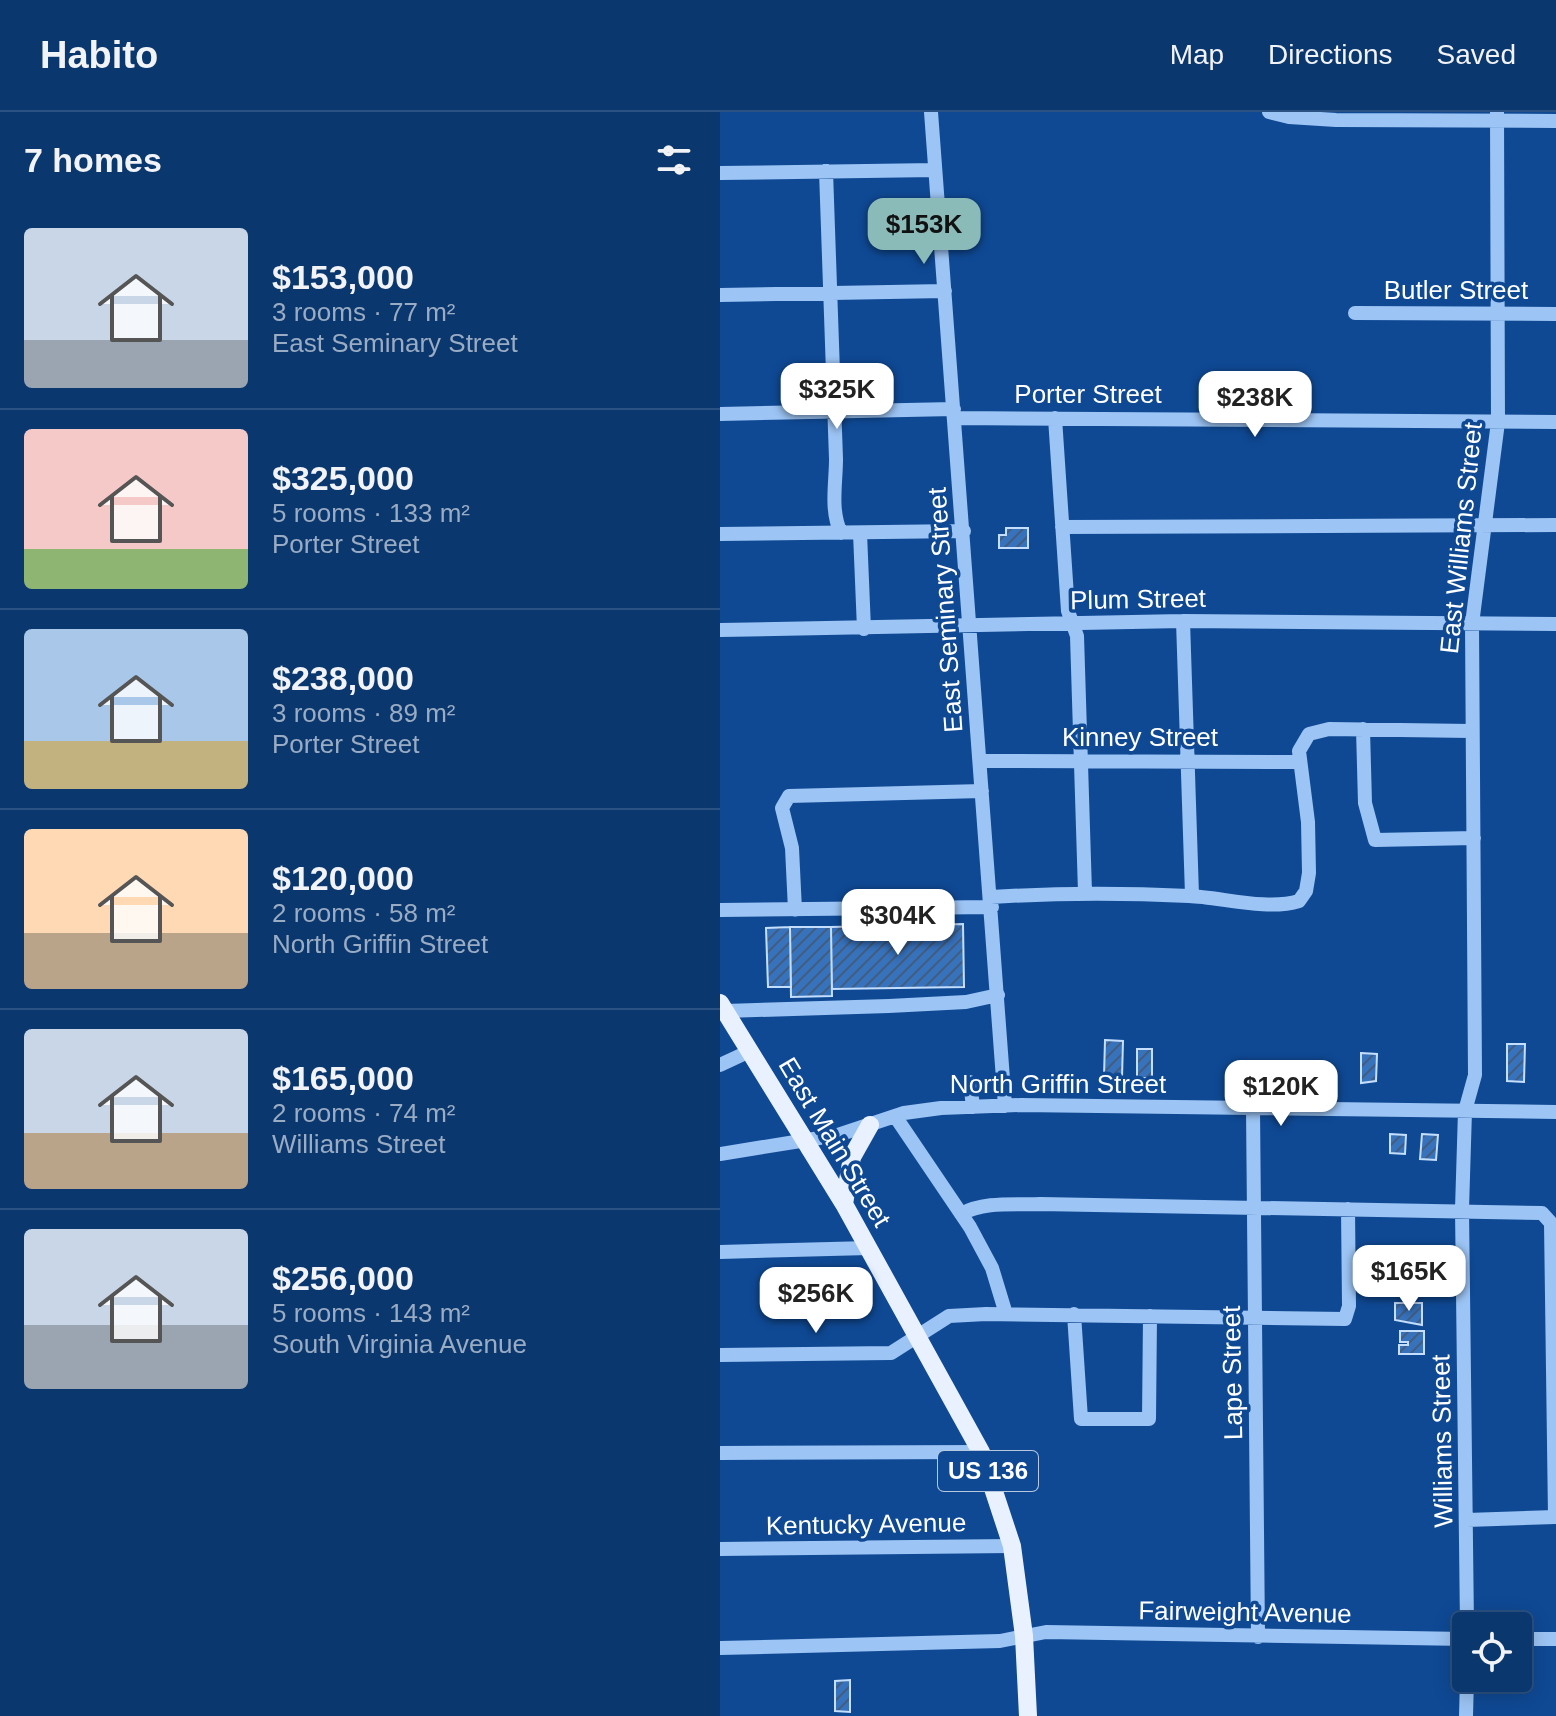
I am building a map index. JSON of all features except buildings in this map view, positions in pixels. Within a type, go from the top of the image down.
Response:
[{"type":"main road","name":"East Main Street","points":[[723,1007],[844,1204],[981,1452],[1012,1546],[1024,1636],[1028,1716]]},
{"type":"main road","points":[[844,1204],[852,1157],[870,1125]]},
{"type":"street","name":"East Seminary Street","points":[[931,112],[1005,1106]]},
{"type":"street","points":[[1269,112],[1289,117],[1497,116],[1556,121]]},
{"type":"street","name":"East Williams Street","points":[[1465,1111],[1475,1075],[1472,624],[1498,422],[1497,116]]},
{"type":"street","points":[[720,173],[935,170]]},
{"type":"street","points":[[826,171],[834,412],[833,505],[841,533]]},
{"type":"street","points":[[720,295],[945,291]]},
{"type":"street","name":"Butler Street","points":[[1355,313],[1556,314]]},
{"type":"street","name":"Porter Street","points":[[720,414],[954,413],[1055,418],[1556,422]]},
{"type":"street","points":[[1055,418],[1068,611],[1077,636],[1085,892]]},
{"type":"street","points":[[1062,527],[1556,525]]},
{"type":"street","points":[[720,534],[964,531]]},
{"type":"street","points":[[860,533],[864,629]]},
{"type":"street","points":[[1183,621],[1192,895]]},
{"type":"street","name":"Plum Street","points":[[720,630],[1183,621],[1556,624]]},
{"type":"street","points":[[720,910],[992,902],[1085,892],[1192,895],[1223,902],[1299,901],[1304,896],[1309,873],[1308,822],[1299,751],[1309,734],[1329,729],[1471,731]]},
{"type":"street","points":[[1363,729],[1365,803],[1375,840],[1474,838]]},
{"type":"street","name":"Kinney Street","points":[[980,761],[1299,762]]},
{"type":"street","points":[[795,910],[792,848],[782,808],[789,796],[982,791]]},
{"type":"street","points":[[723,1007],[889,1006],[966,1002],[998,995]]},
{"type":"street","points":[[720,1065],[750,1051]]},
{"type":"street","points":[[970,1082],[973,1107]]},
{"type":"street","name":"North Griffin Street","points":[[720,1154],[804,1140],[895,1116],[941,1108],[1005,1106],[1556,1112]]},
{"type":"street","name":"Lape Street","points":[[1253,1109],[1258,1637]]},
{"type":"street","name":"Williams Street","points":[[1465,1111],[1462,1209],[1467,1612]]},
{"type":"street","points":[[895,1116],[961,1214],[992,1268],[1006,1314]]},
{"type":"street","points":[[961,1214],[995,1205],[1040,1204],[1533,1210],[1549,1217],[1555,1517],[1467,1520]]},
{"type":"street","points":[[720,1355],[891,1353],[949,1316],[1074,1314],[1345,1319],[1349,1306],[1348,1209]]},
{"type":"street","points":[[720,1252],[869,1248]]},
{"type":"street","points":[[1074,1314],[1081,1419],[1149,1419],[1150,1316]]},
{"type":"street","points":[[720,1453],[981,1452]]},
{"type":"street","name":"Kentucky Avenue","points":[[720,1549],[1012,1546]]},
{"type":"street","name":"Fairweight Avenue","points":[[720,1648],[1000,1641],[1046,1632],[1452,1639]]},
{"type":"street","points":[[1532,1639],[1556,1639]]},
{"type":"street","points":[[1466,1716],[1467,1692]]}]
